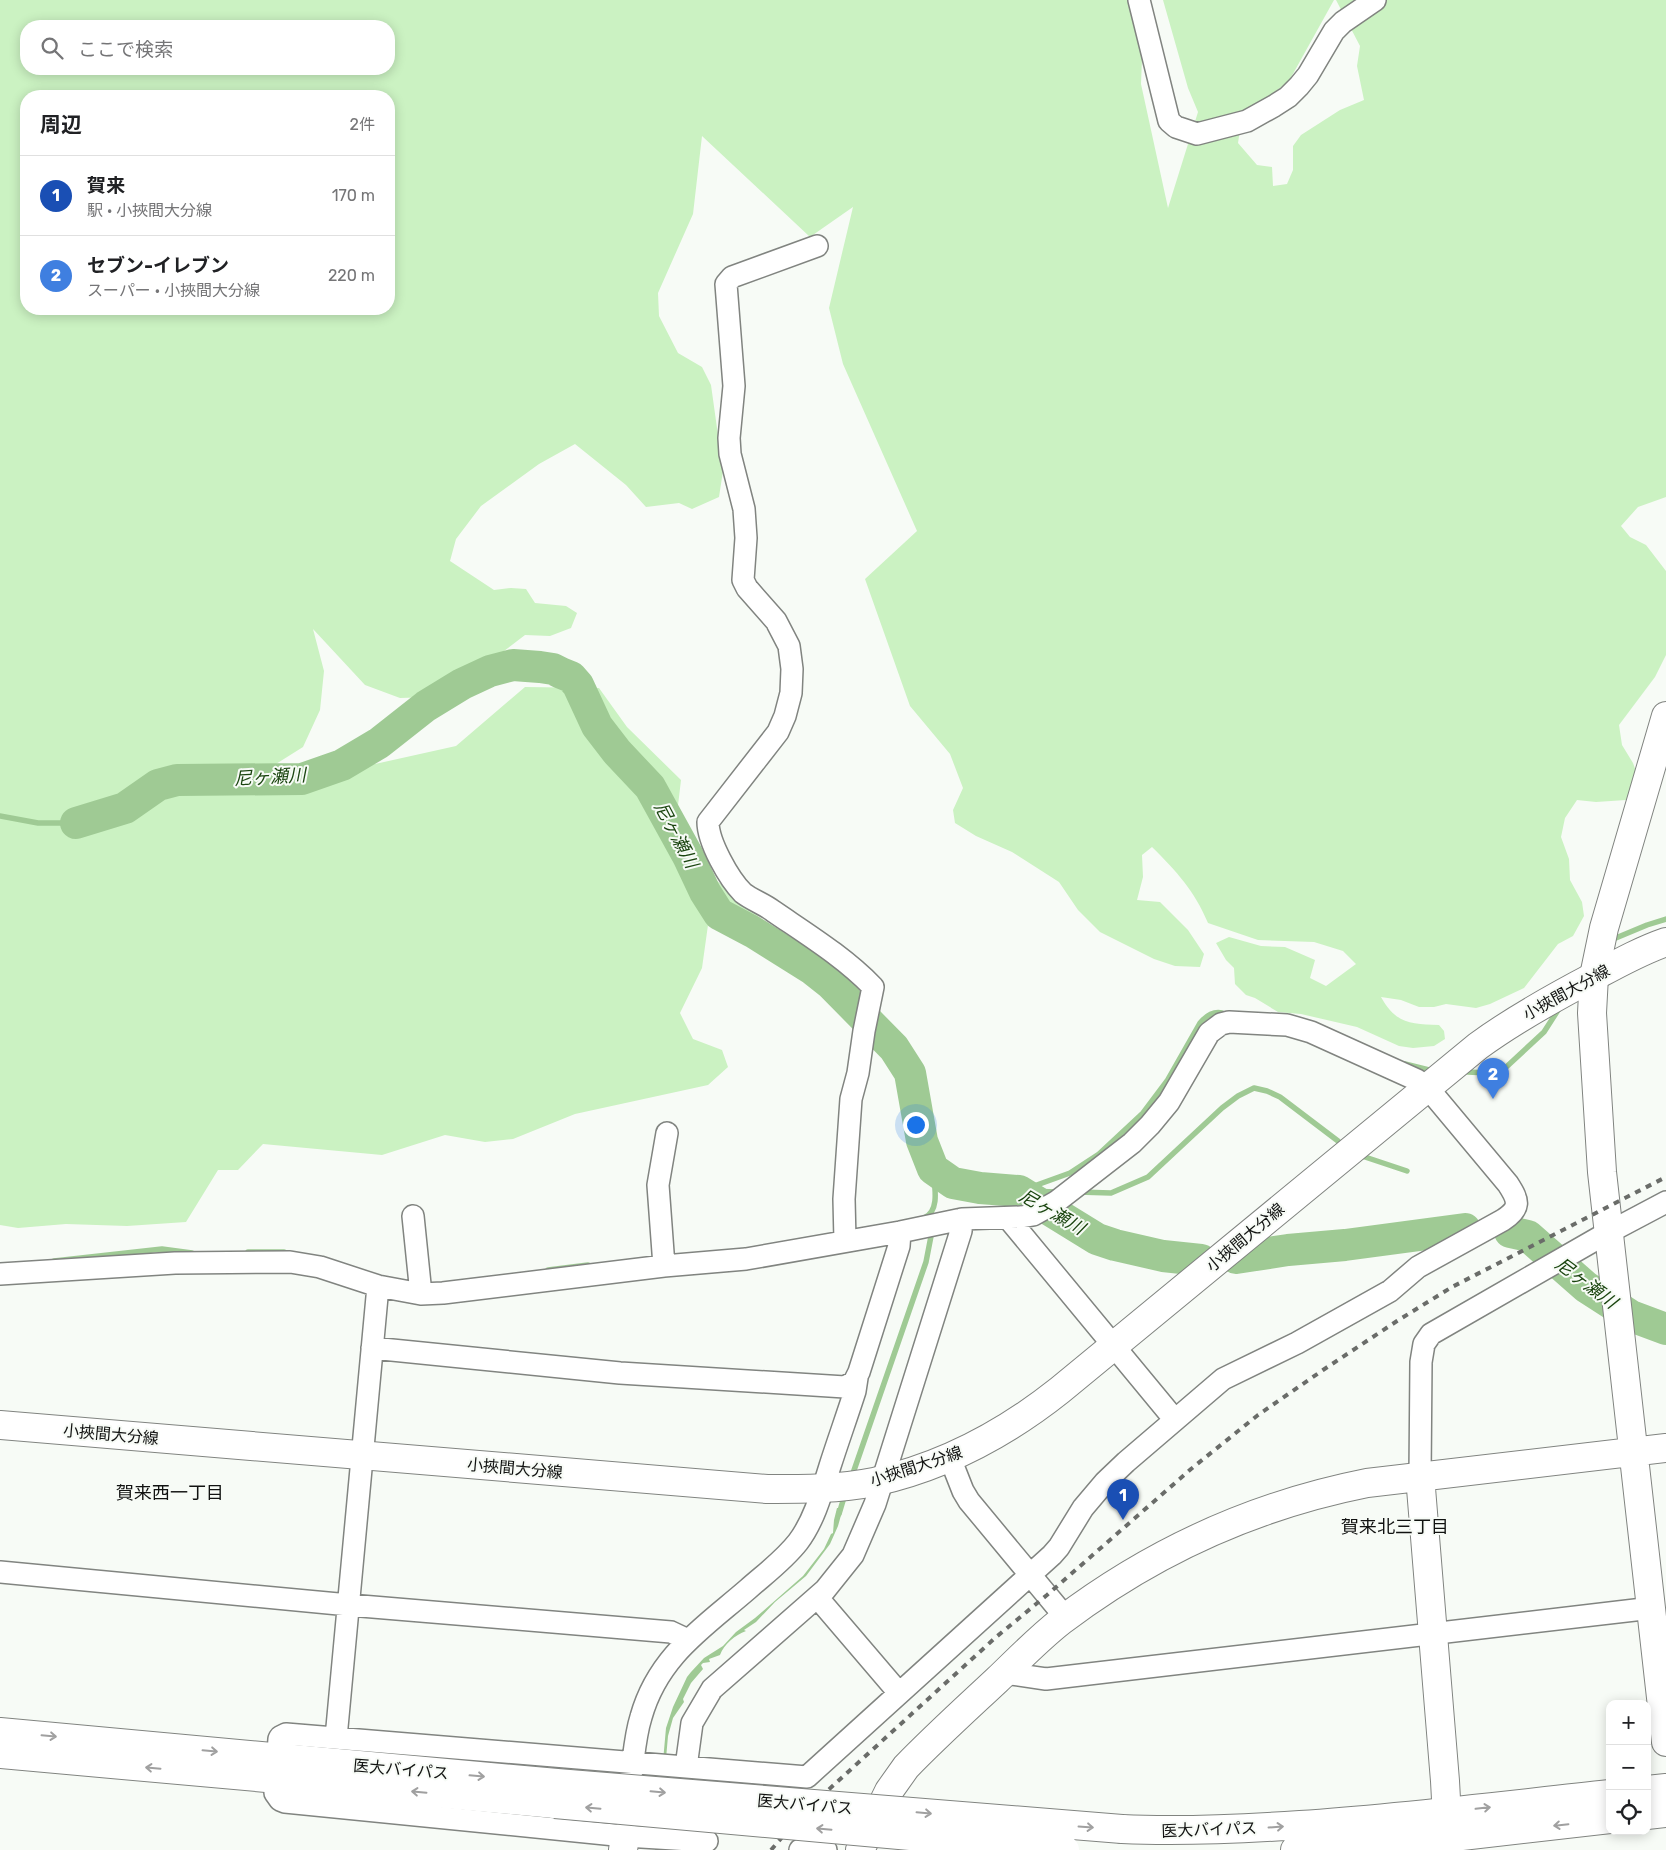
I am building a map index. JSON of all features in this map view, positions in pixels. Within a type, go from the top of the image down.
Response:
[{"type":"main road","points":[[1666,716],[1611,902],[1594,976],[1592,1013],[1602,1172],[1666,1742]]},
{"type":"main road","name":"小挾間大分線","points":[[0,1425],[767,1489],[839,1487],[883,1480],[950,1458],[1019,1421],[1060,1390],[1427,1087],[1503,1027],[1548,1000],[1629,957],[1666,942]]},
{"type":"main road","points":[[860,1850],[889,1791],[906,1767],[1004,1673],[1049,1631],[1066,1618],[1128,1576],[1188,1543],[1246,1517],[1330,1490],[1389,1479],[1666,1448]]},
{"type":"main road","points":[[1420,1476],[1448,1833]]},
{"type":"main road","name":"医大バイパス","points":[[0,1732],[277,1768],[556,1794],[1065,1850]]},
{"type":"main road","name":"医大バイパス","points":[[0,1754],[277,1768]]},
{"type":"main road","points":[[1651,1790],[1666,1788]]},
{"type":"main road","name":"医大バイパス","points":[[556,1794],[1160,1831],[1223,1830],[1336,1823],[1448,1833],[1606,1795]]},
{"type":"main road","points":[[1651,1815],[1666,1813]]},
{"type":"main road","name":"医大バイパス","points":[[1295,1850],[1448,1833],[1606,1819]]},
{"type":"street","points":[[1139,0],[1169,121],[1176,128],[1198,134],[1247,121],[1288,97],[1308,75],[1334,31],[1342,22],[1375,0]]},
{"type":"street","points":[[817,246],[732,277],[726,284],[734,386],[728,438],[730,454],[744,509],[746,538],[743,580],[747,588],[776,621],[789,646],[792,669],[791,693],[785,716],[778,732],[708,822],[708,832],[730,878],[744,894],[765,905],[855,969],[873,987],[858,1073],[851,1099],[844,1199],[845,1242]]},
{"type":"street","points":[[0,1274],[175,1263],[290,1262],[320,1267],[378,1286],[421,1294],[443,1293],[664,1266],[746,1259],[953,1221],[1021,1218],[1041,1212],[1132,1143],[1164,1110],[1205,1039],[1221,1024],[1237,1022],[1294,1026],[1417,1080],[1427,1087],[1508,1184],[1517,1200],[1515,1211],[1503,1220],[1418,1267],[1390,1291],[1297,1343],[1223,1379],[1126,1462],[1094,1494],[1059,1547],[807,1776],[633,1764],[336,1738],[282,1735],[279,1740],[276,1796],[285,1802],[624,1843],[707,1842]]},
{"type":"street","points":[[664,1266],[658,1185],[668,1133]]},
{"type":"street","points":[[1420,1476],[1421,1362],[1426,1339],[1437,1330],[1578,1249],[1666,1202]]},
{"type":"street","points":[[413,1216],[421,1294]]},
{"type":"street","points":[[1008,1218],[1115,1345],[1175,1420]]},
{"type":"street","points":[[686,1767],[692,1724],[712,1689],[818,1597],[836,1578],[861,1541],[883,1480],[961,1231],[953,1221]]},
{"type":"street","points":[[624,1843],[640,1718],[653,1686],[672,1656],[688,1640],[792,1549],[810,1521],[839,1487],[857,1378],[899,1246],[910,1230]]},
{"type":"street","points":[[336,1738],[378,1286]]},
{"type":"street","points":[[372,1348],[620,1373],[840,1388],[850,1386],[857,1378]]},
{"type":"street","points":[[950,1458],[969,1501],[1066,1618]]},
{"type":"street","points":[[0,1572],[349,1605],[671,1632],[688,1640]]},
{"type":"street","points":[[818,1597],[899,1693]]},
{"type":"street","points":[[1004,1673],[1046,1679],[1652,1608]]},
{"type":"street","points":[[800,1850],[806,1848],[826,1850]]},
{"type":"shaded area","points":[[0,0],[1133,0],[1143,35],[1141,84],[1168,208],[1198,112],[1188,88],[1163,0],[1334,0],[1289,81],[1242,117],[1238,143],[1257,165],[1272,167],[1273,186],[1287,184],[1293,170],[1293,146],[1301,135],[1340,110],[1364,100],[1357,66],[1360,46],[1336,0],[1666,0],[1666,497],[1638,507],[1621,526],[1630,537],[1646,545],[1666,571],[1666,655],[1655,677],[1619,725],[1622,745],[1633,763],[1638,777],[1637,789],[1626,800],[1596,802],[1577,800],[1565,818],[1561,837],[1569,859],[1570,880],[1582,902],[1584,916],[1573,936],[1558,944],[1524,988],[1490,1004],[1476,1008],[1446,1004],[1434,1007],[1419,1007],[1401,1000],[1381,997],[1392,1013],[1405,1021],[1439,1025],[1444,1031],[1445,1039],[1434,1046],[1413,1048],[1399,1046],[1357,1027],[1301,1014],[1278,1012],[1255,998],[1246,995],[1235,984],[1234,968],[1226,960],[1216,943],[1229,937],[1261,946],[1285,947],[1315,960],[1310,978],[1326,986],[1356,964],[1343,951],[1314,942],[1258,940],[1208,923],[1203,911],[1184,882],[1152,847],[1142,855],[1143,877],[1137,900],[1160,902],[1188,930],[1204,954],[1200,967],[1175,966],[1154,959],[1100,932],[1078,910],[1059,882],[1012,852],[976,836],[955,823],[953,810],[963,788],[950,754],[910,706],[865,579],[917,531],[843,364],[829,308],[853,207],[810,237],[702,136],[693,214],[658,293],[659,316],[678,353],[702,367],[711,385],[723,471],[719,497],[692,509],[679,503],[646,507],[626,485],[575,444],[539,464],[481,506],[456,539],[450,561],[494,590],[526,589],[535,603],[566,606],[577,613],[571,628],[550,636],[525,635],[479,670],[432,697],[400,698],[365,685],[313,629],[324,671],[320,710],[303,747],[268,769],[299,772],[366,766],[456,746],[525,687],[599,688],[627,727],[681,780],[673,848],[753,908],[763,924],[746,928],[708,925],[702,968],[680,1013],[693,1039],[722,1050],[728,1067],[708,1085],[575,1114],[513,1139],[485,1142],[445,1135],[382,1155],[263,1144],[238,1170],[218,1170],[186,1222],[127,1226],[66,1224],[18,1228],[0,1225]]},
{"type":"shaded area","points":[[837,1508],[843,1508],[830,1544],[806,1576],[775,1602],[756,1622],[744,1630],[746,1631],[730,1640],[720,1655],[709,1659],[710,1662],[703,1663],[701,1665],[703,1669],[691,1683],[683,1699],[684,1702],[673,1718],[668,1736],[658,1850],[655,1850],[666,1728],[673,1707],[687,1677],[704,1658],[723,1646],[736,1632],[803,1576],[824,1549],[833,1533]]},
{"type":"waterway","name":"尼ヶ瀬川","points":[[76,823],[125,808],[158,785],[177,780],[302,779],[342,765],[379,743],[426,706],[462,684],[490,671],[513,665],[553,669],[571,677],[578,685],[597,726],[617,752],[650,787],[688,856],[705,892],[719,914],[753,932],[812,969],[831,984],[894,1048],[910,1073],[922,1141],[933,1169],[953,1183],[980,1188],[1019,1191],[1097,1239],[1163,1256],[1201,1260]]},
{"type":"waterway","points":[[0,816],[38,823],[76,823]]},
{"type":"waterway","points":[[1611,940],[1666,919]]},
{"type":"waterway","points":[[1468,1072],[1487,1073],[1503,1070],[1544,1032],[1560,1007]]},
{"type":"waterway","points":[[1023,1190],[1070,1173],[1099,1154],[1143,1113],[1167,1081],[1200,1023],[1210,1015],[1222,1013]]},
{"type":"waterway","points":[[1405,1064],[1429,1070]]},
{"type":"waterway","points":[[1078,1192],[1111,1193],[1148,1177],[1222,1108],[1238,1096],[1254,1088],[1280,1097],[1338,1141]]},
{"type":"waterway","points":[[1362,1156],[1407,1171]]},
{"type":"waterway","points":[[924,1218],[933,1210],[935,1203],[933,1169]]},
{"type":"waterway","points":[[1019,1191],[1059,1192]]},
{"type":"waterway","name":"尼ヶ瀬川","points":[[1236,1258],[1465,1229]]},
{"type":"waterway","points":[[851,1479],[926,1262],[932,1231]]},
{"type":"waterway","name":"尼ヶ瀬川","points":[[1510,1232],[1528,1236],[1586,1287],[1631,1316],[1666,1329]]},
{"type":"waterway","points":[[54,1261],[162,1249],[192,1253]]},
{"type":"waterway","points":[[248,1252],[284,1252]]},
{"type":"waterway","points":[[548,1270],[588,1265]]},
{"type":"waterway","points":[[839,1514],[845,1494]]},
{"type":"railway","points":[[771,1850],[803,1813],[995,1638],[1191,1469],[1258,1415],[1397,1321],[1452,1287],[1666,1177]]},
{"type":"place","name":"セブン-イレブン","points":[[1493,1099]]},
{"type":"place","name":"賀来","points":[[1123,1520]]},
{"type":"district","name":"賀来西一丁目","points":[[170,1493]]},
{"type":"district","name":"賀来北三丁目","points":[[1395,1527]]}]
